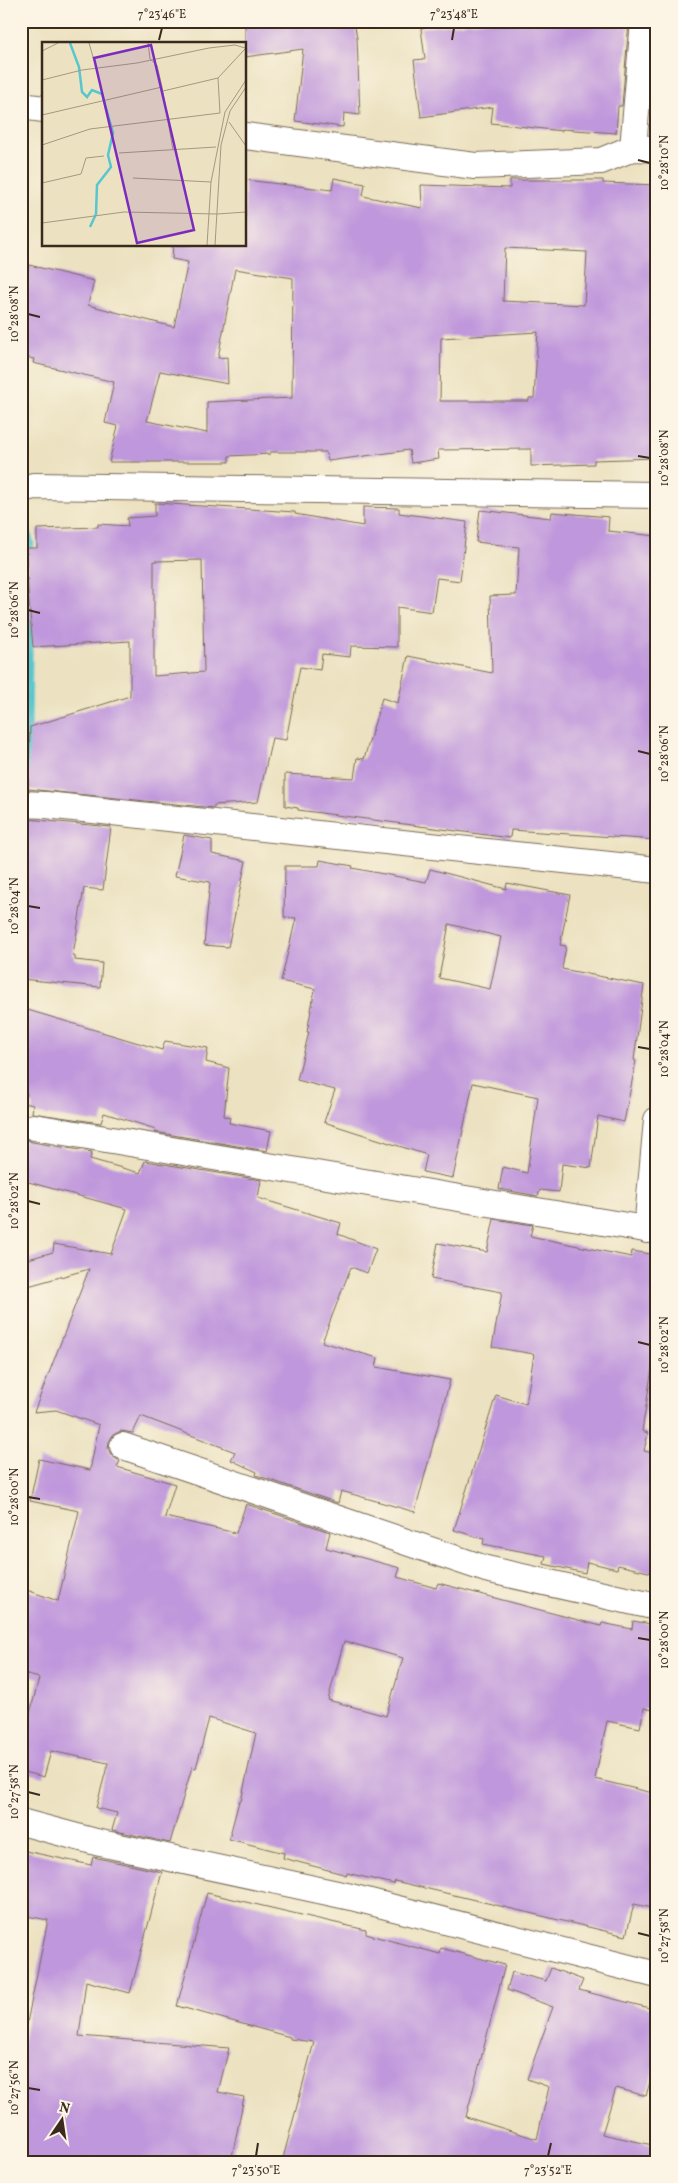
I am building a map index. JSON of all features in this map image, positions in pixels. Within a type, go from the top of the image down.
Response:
[{"type":"street","points":[[644,21],[645,149],[657,169]]},
{"type":"street","points":[[21,106],[42,109]]},
{"type":"street","points":[[246,136],[475,166],[601,161],[645,149]]},
{"type":"street","points":[[28,487],[657,495]]},
{"type":"street","points":[[34,805],[657,870]]},
{"type":"street","points":[[34,1127],[652,1230],[657,1120]]},
{"type":"street","points":[[123,1446],[486,1569],[657,1607]]},
{"type":"street","points":[[21,1822],[96,1842],[351,1897],[657,1975]]},
{"type":"building","points":[[245,21],[354,21],[357,38],[360,115],[344,113],[343,127],[295,121],[303,49],[246,57]]},
{"type":"building","points":[[489,21],[629,21],[622,106],[618,106],[616,133],[562,129],[562,131],[491,123],[493,107],[421,117],[414,60],[425,59],[421,28]]},
{"type":"building","points":[[657,48],[657,112],[651,111]]},
{"type":"building","points":[[334,178],[365,184],[363,196],[422,208],[421,185],[510,188],[510,180],[603,180],[603,183],[657,185],[657,458],[594,460],[594,464],[531,466],[531,449],[438,450],[439,459],[411,463],[409,450],[328,461],[326,452],[270,452],[270,454],[229,456],[229,462],[109,462],[118,426],[105,423],[114,382],[33,363],[34,359],[21,356],[21,298],[29,265],[94,281],[88,305],[174,327],[188,262],[172,259],[173,246],[246,246],[246,180],[332,190]],"holes":[[[505,248],[587,252],[584,305],[503,301]],[[235,269],[293,278],[292,398],[207,402],[207,433],[147,421],[160,371],[228,384],[227,357],[218,358]],[[538,332],[534,398],[529,398],[529,401],[440,401],[441,338]]]},
{"type":"building","points":[[155,503],[295,512],[295,514],[363,526],[363,507],[399,508],[399,513],[467,522],[460,581],[437,578],[432,612],[397,607],[397,647],[351,646],[350,657],[322,654],[320,670],[300,667],[286,740],[272,738],[258,802],[214,805],[214,808],[28,789],[30,727],[130,696],[130,641],[33,647],[28,591],[27,548],[37,548],[37,529],[98,527],[98,524],[128,526],[127,518],[155,516]],"holes":[[[202,560],[204,672],[154,676],[154,561]]]},
{"type":"building","points":[[480,510],[551,518],[552,512],[609,517],[608,531],[657,536],[657,840],[511,830],[510,838],[298,810],[298,808],[285,806],[285,774],[354,778],[357,758],[364,759],[382,698],[398,703],[408,656],[492,673],[490,596],[516,595],[519,547],[476,542]]},
{"type":"building","points":[[27,819],[111,827],[103,890],[84,888],[73,955],[75,960],[102,963],[100,987],[21,979],[21,834],[26,835]]},
{"type":"building","points":[[184,835],[212,840],[212,854],[246,861],[228,947],[204,945],[210,882],[175,876]]},
{"type":"building","points":[[320,860],[426,882],[430,869],[506,889],[507,883],[570,895],[560,945],[566,946],[562,969],[644,985],[634,1060],[636,1061],[624,1122],[598,1116],[591,1168],[562,1164],[559,1192],[540,1190],[538,1196],[499,1189],[503,1167],[527,1173],[538,1097],[473,1083],[453,1178],[423,1172],[427,1155],[324,1122],[335,1090],[297,1080],[309,1032],[307,1032],[315,989],[281,981],[296,918],[284,917],[285,866],[319,866]],"holes":[[[449,924],[501,937],[490,989],[439,978]]]},
{"type":"building","points":[[21,1008],[162,1050],[165,1041],[208,1048],[206,1062],[229,1068],[224,1116],[230,1117],[229,1123],[271,1131],[267,1151],[155,1132],[156,1129],[104,1113],[101,1123],[32,1113],[33,1105],[24,1103],[27,1093],[21,1091]]},
{"type":"building","points":[[25,1139],[32,1142],[92,1152],[90,1159],[140,1173],[145,1161],[261,1180],[258,1198],[341,1223],[338,1234],[376,1249],[367,1273],[351,1267],[322,1342],[378,1358],[376,1367],[450,1380],[415,1512],[341,1491],[338,1503],[256,1475],[257,1472],[231,1460],[235,1452],[141,1416],[133,1433],[121,1431],[113,1435],[108,1449],[112,1456],[120,1461],[117,1467],[175,1484],[165,1517],[236,1533],[246,1504],[330,1532],[326,1548],[400,1568],[397,1577],[436,1588],[438,1583],[601,1626],[602,1623],[632,1629],[633,1621],[657,1625],[657,1711],[644,1708],[640,1728],[607,1721],[595,1779],[657,1794],[657,1909],[634,1904],[626,1936],[395,1881],[394,1884],[347,1873],[347,1875],[283,1858],[284,1853],[229,1839],[239,1801],[241,1801],[256,1733],[209,1718],[196,1768],[192,1767],[170,1843],[112,1830],[117,1813],[96,1808],[108,1763],[51,1751],[44,1777],[21,1771],[21,1749],[39,1678],[21,1673],[21,1588],[58,1601],[79,1511],[30,1501],[39,1459],[90,1470],[99,1425],[56,1410],[34,1412],[89,1269],[21,1288],[21,1261],[53,1252],[54,1244],[111,1254],[127,1209],[21,1180],[21,1154]],"holes":[[[344,1641],[403,1658],[386,1716],[328,1700]]]},
{"type":"building","points":[[494,1219],[533,1225],[530,1236],[631,1257],[632,1251],[657,1255],[657,1337],[642,1431],[648,1433],[644,1451],[657,1454],[657,1574],[618,1565],[617,1569],[587,1562],[585,1573],[544,1564],[546,1556],[483,1544],[484,1539],[454,1530],[496,1395],[526,1404],[534,1354],[492,1347],[502,1292],[431,1279],[438,1243],[487,1252]]},
{"type":"building","points":[[21,1850],[91,1865],[93,1857],[162,1872],[130,1993],[86,1981],[79,2036],[229,2048],[218,2092],[244,2097],[231,2162],[21,2162],[23,2110],[21,2110],[21,2052],[48,1920],[21,1915]]},
{"type":"building","points":[[207,1893],[366,1930],[366,1934],[440,1954],[441,1948],[505,1965],[466,2117],[537,2139],[549,2087],[527,2079],[553,2007],[507,1990],[512,1972],[546,1981],[551,1968],[583,1980],[579,1990],[657,2010],[657,2057],[646,2096],[616,2088],[602,2134],[657,2146],[657,2162],[282,2162],[314,2042],[290,2039],[290,2037],[177,2006]]},
{"type":"waterway","points":[[21,514],[30,544],[29,560]]},
{"type":"waterway","points":[[21,842],[27,732],[29,588]]}]
